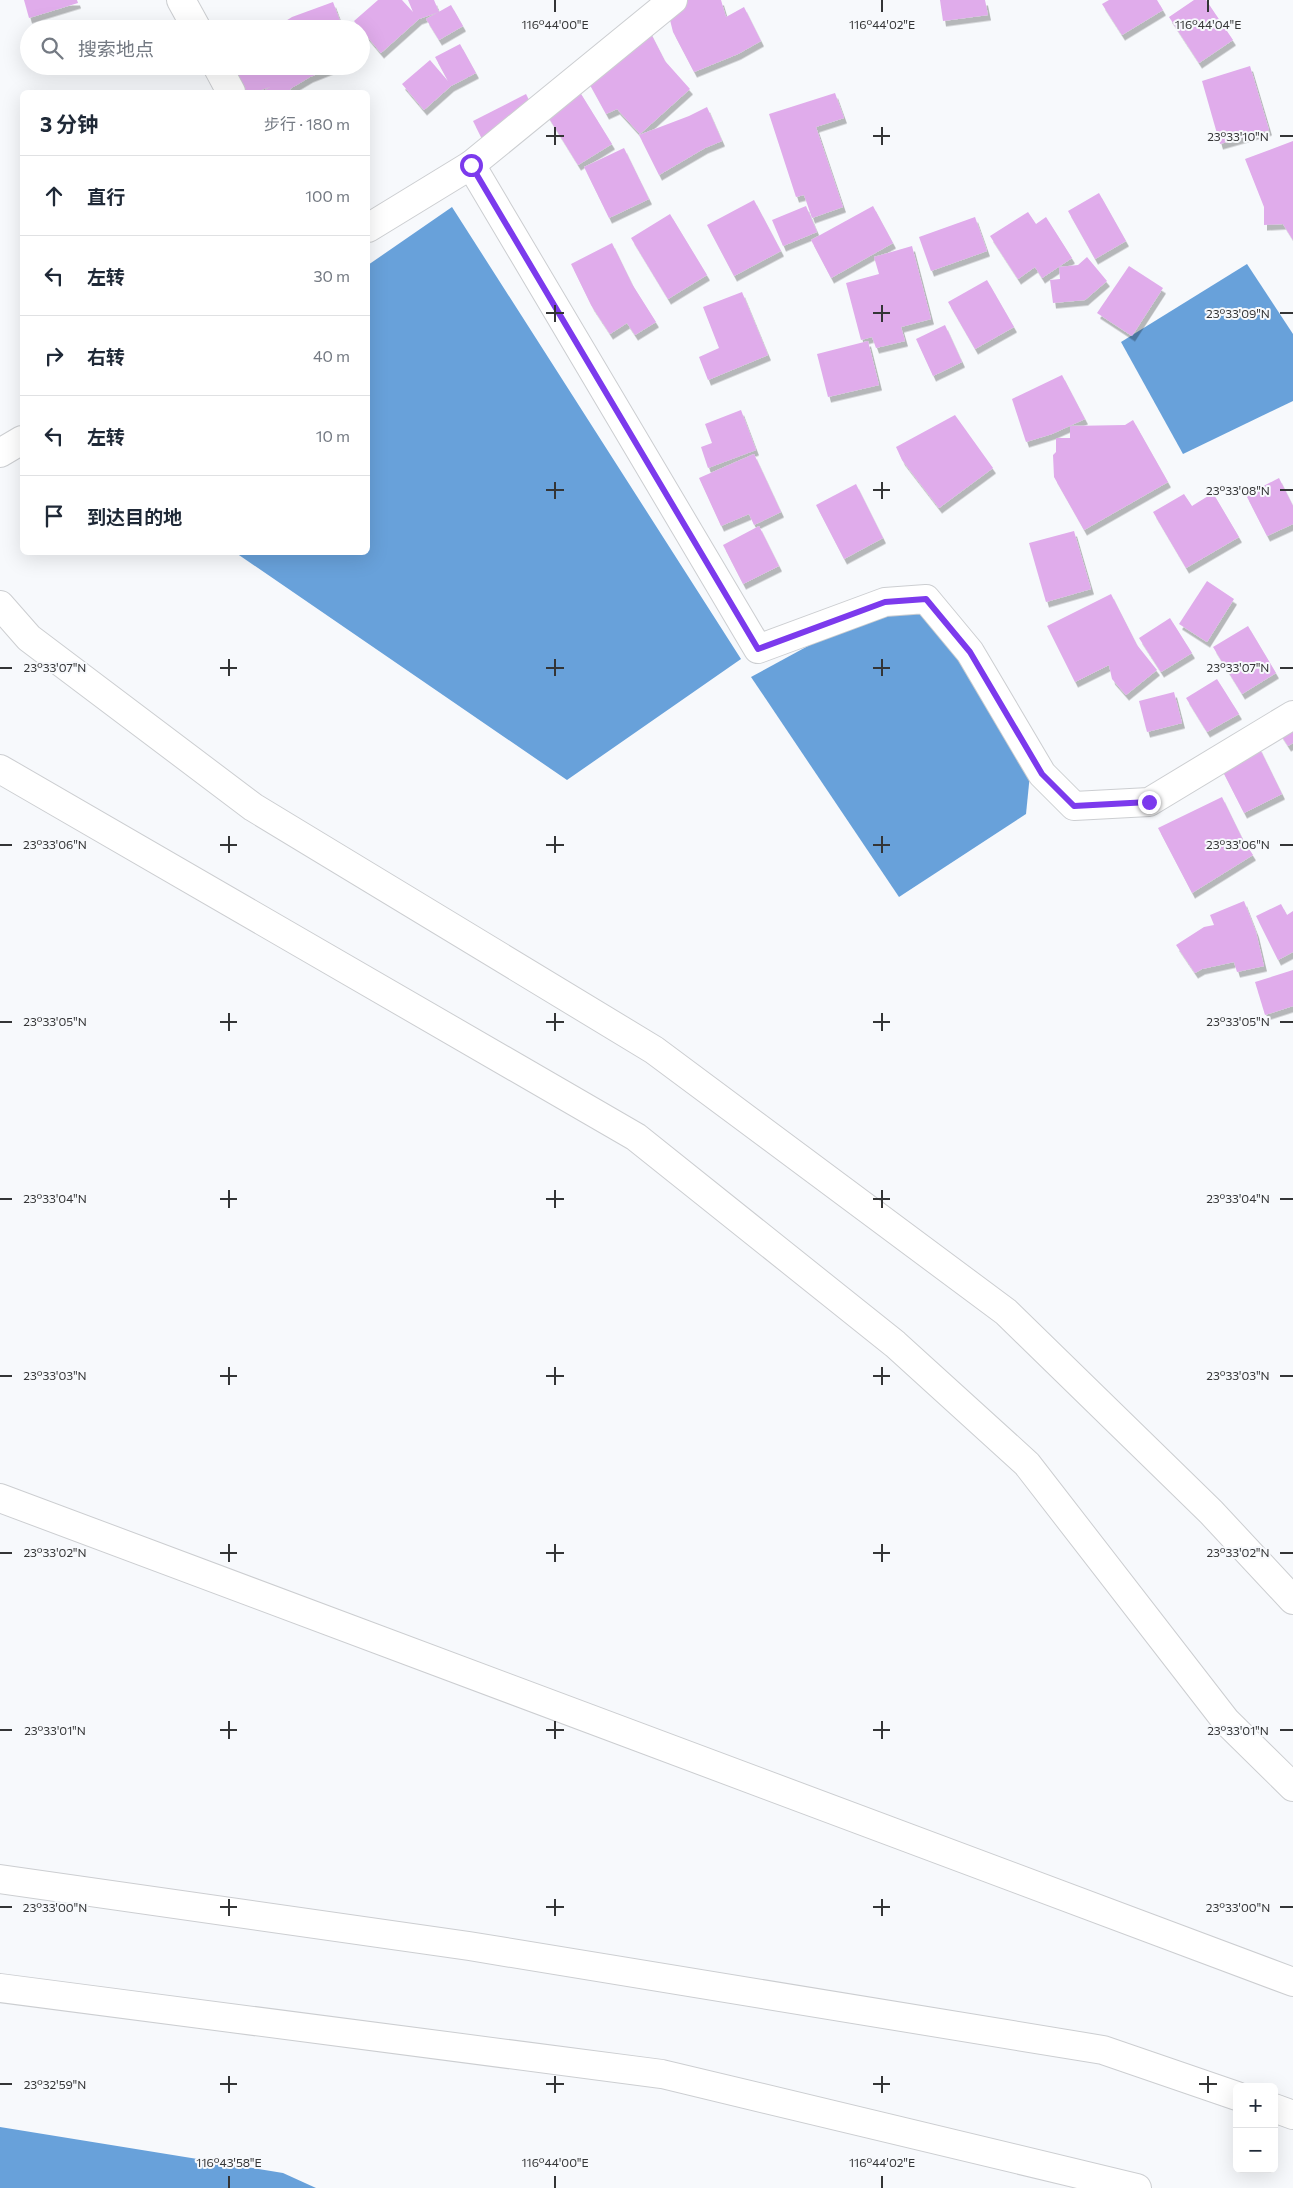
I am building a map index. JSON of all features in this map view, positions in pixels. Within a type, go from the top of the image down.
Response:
[{"type":"street","points":[[181,0],[192,20]]},
{"type":"street","points":[[370,227],[471,165],[673,0]]},
{"type":"street","points":[[222,75],[230,90]]},
{"type":"street","points":[[471,165],[758,649],[885,602],[926,599],[970,652],[1042,774],[1074,806],[1149,802],[1293,715]]},
{"type":"street","points":[[0,453],[20,441]]},
{"type":"street","points":[[0,605],[29,638],[253,807],[654,1050],[1006,1312],[1212,1512],[1293,1600]]},
{"type":"street","points":[[0,770],[636,1137],[895,1344],[1027,1464],[1226,1720],[1293,1787]]},
{"type":"street","points":[[0,1498],[1293,1982]]},
{"type":"street","points":[[0,1880],[469,1946],[1103,2050],[1233,2095]]},
{"type":"street","points":[[0,1988],[662,2074],[1136,2188]]},
{"type":"street","points":[[1278,2109],[1293,2115]]},
{"type":"water","points":[[452,207],[741,659],[567,780],[239,555],[370,555],[370,264]]},
{"type":"water","points":[[1247,264],[1293,334],[1293,401],[1183,454],[1121,342]]},
{"type":"water","points":[[876,609],[939,616],[1033,744],[1026,814],[899,897],[751,677]]},
{"type":"water","points":[[0,2127],[283,2173],[316,2188],[0,2188]]},
{"type":"building","points":[[24,0],[77,0],[78,3],[29,18]]},
{"type":"building","points":[[378,0],[402,0],[413,12],[408,0],[434,0],[439,12],[419,19],[381,53],[370,40],[370,20],[355,20]]},
{"type":"building","points":[[665,0],[721,0],[726,17],[744,7],[761,41],[738,54],[694,72],[673,32]]},
{"type":"building","points":[[940,0],[985,0],[988,15],[943,21]]},
{"type":"building","points":[[1109,0],[1157,0],[1163,10],[1122,35],[1102,4]]},
{"type":"building","points":[[1194,0],[1206,0],[1233,40],[1199,63],[1169,17]]},
{"type":"building","points":[[333,2],[340,20],[287,20]]},
{"type":"building","points":[[451,5],[463,26],[439,40],[426,19]]},
{"type":"building","points":[[647,26],[665,61],[690,89],[640,134],[617,109],[606,114],[578,63]]},
{"type":"building","points":[[460,44],[476,73],[451,86],[424,110],[402,84],[430,60],[448,81],[435,57]]},
{"type":"building","points":[[1250,66],[1269,130],[1220,144],[1202,81]]},
{"type":"building","points":[[236,75],[315,75],[291,90],[265,90],[270,87],[261,90],[242,90]]},
{"type":"building","points":[[578,89],[612,144],[578,165],[544,110]]},
{"type":"building","points":[[835,93],[844,118],[816,127],[843,207],[812,218],[804,195],[796,197],[769,114]]},
{"type":"building","points":[[526,94],[537,116],[484,143],[473,121]]},
{"type":"building","points":[[707,107],[722,141],[705,148],[659,175],[639,135]]},
{"type":"building","points":[[1293,141],[1293,240],[1283,224],[1264,225],[1264,207],[1245,159]]},
{"type":"building","points":[[624,148],[649,199],[609,218],[584,167]]},
{"type":"building","points":[[1099,193],[1126,241],[1095,259],[1068,211]]},
{"type":"building","points":[[754,200],[781,251],[734,276],[707,225]]},
{"type":"building","points":[[806,206],[817,232],[783,246],[772,220]]},
{"type":"building","points":[[873,206],[893,243],[831,278],[811,240]]},
{"type":"building","points":[[1028,212],[1036,224],[1046,217],[1072,258],[1042,278],[1035,267],[1018,279],[990,236]]},
{"type":"building","points":[[670,214],[707,275],[668,299],[631,238]]},
{"type":"building","points":[[975,217],[987,251],[931,271],[919,237]]},
{"type":"building","points":[[612,243],[632,284],[656,322],[635,335],[627,323],[610,334],[591,305],[571,264]]},
{"type":"building","points":[[912,246],[931,319],[901,327],[905,341],[876,348],[872,337],[861,340],[846,283],[879,274],[874,257]]},
{"type":"building","points":[[1087,257],[1107,281],[1085,300],[1053,303],[1050,280],[1060,279],[1059,267],[1078,265]]},
{"type":"building","points":[[1129,266],[1163,288],[1132,336],[1097,313]]},
{"type":"building","points":[[987,280],[1014,327],[975,349],[948,302]]},
{"type":"building","points":[[742,292],[768,355],[708,380],[699,357],[719,348],[703,307]]},
{"type":"building","points":[[945,325],[962,362],[933,376],[916,339]]},
{"type":"building","points":[[868,341],[879,385],[828,397],[817,354]]},
{"type":"building","points":[[1062,375],[1085,419],[1052,434],[1026,442],[1012,399]]},
{"type":"building","points":[[741,410],[756,450],[708,468],[701,447],[712,443],[705,424]]},
{"type":"building","points":[[955,415],[993,468],[939,508],[902,460],[896,447]]},
{"type":"building","points":[[1133,420],[1168,482],[1084,530],[1054,477],[1053,455],[1056,452],[1056,438],[1070,438],[1070,426],[1125,425]]},
{"type":"building","points":[[754,454],[781,512],[754,525],[749,514],[721,526],[699,478]]},
{"type":"building","points":[[1279,478],[1293,506],[1293,524],[1267,536],[1246,495]]},
{"type":"building","points":[[856,484],[883,538],[844,559],[816,505]]},
{"type":"building","points":[[1213,493],[1239,537],[1186,568],[1153,512],[1184,494],[1192,506]]},
{"type":"building","points":[[759,526],[779,566],[743,584],[723,545]]},
{"type":"building","points":[[1074,531],[1091,589],[1046,602],[1029,543]]},
{"type":"building","points":[[1207,581],[1234,599],[1207,642],[1179,624]]},
{"type":"building","points":[[1111,594],[1137,645],[1157,670],[1126,695],[1112,679],[1109,665],[1075,682],[1047,626]]},
{"type":"building","points":[[1170,618],[1192,653],[1161,672],[1139,638]]},
{"type":"building","points":[[1248,626],[1276,673],[1242,694],[1213,647]]},
{"type":"building","points":[[1217,679],[1239,714],[1207,732],[1186,698]]},
{"type":"building","points":[[1174,692],[1182,723],[1147,732],[1139,701]]},
{"type":"building","points":[[1293,702],[1293,743],[1288,746],[1270,718]]},
{"type":"building","points":[[1259,747],[1282,794],[1244,813],[1220,766]]},
{"type":"building","points":[[1222,797],[1242,838],[1253,855],[1192,893],[1158,828]]},
{"type":"building","points":[[1244,901],[1256,932],[1264,966],[1237,972],[1234,962],[1202,969],[1195,973],[1176,945],[1204,927],[1214,925],[1210,915]]},
{"type":"building","points":[[1281,904],[1287,915],[1293,911],[1293,952],[1278,960],[1256,916]]},
{"type":"building","points":[[1293,970],[1293,1006],[1265,1015],[1255,982]]},
{"type":"route","points":[[471,165],[758,649],[885,602],[926,599],[970,652],[1042,774],[1074,806],[1149,802]]}]
